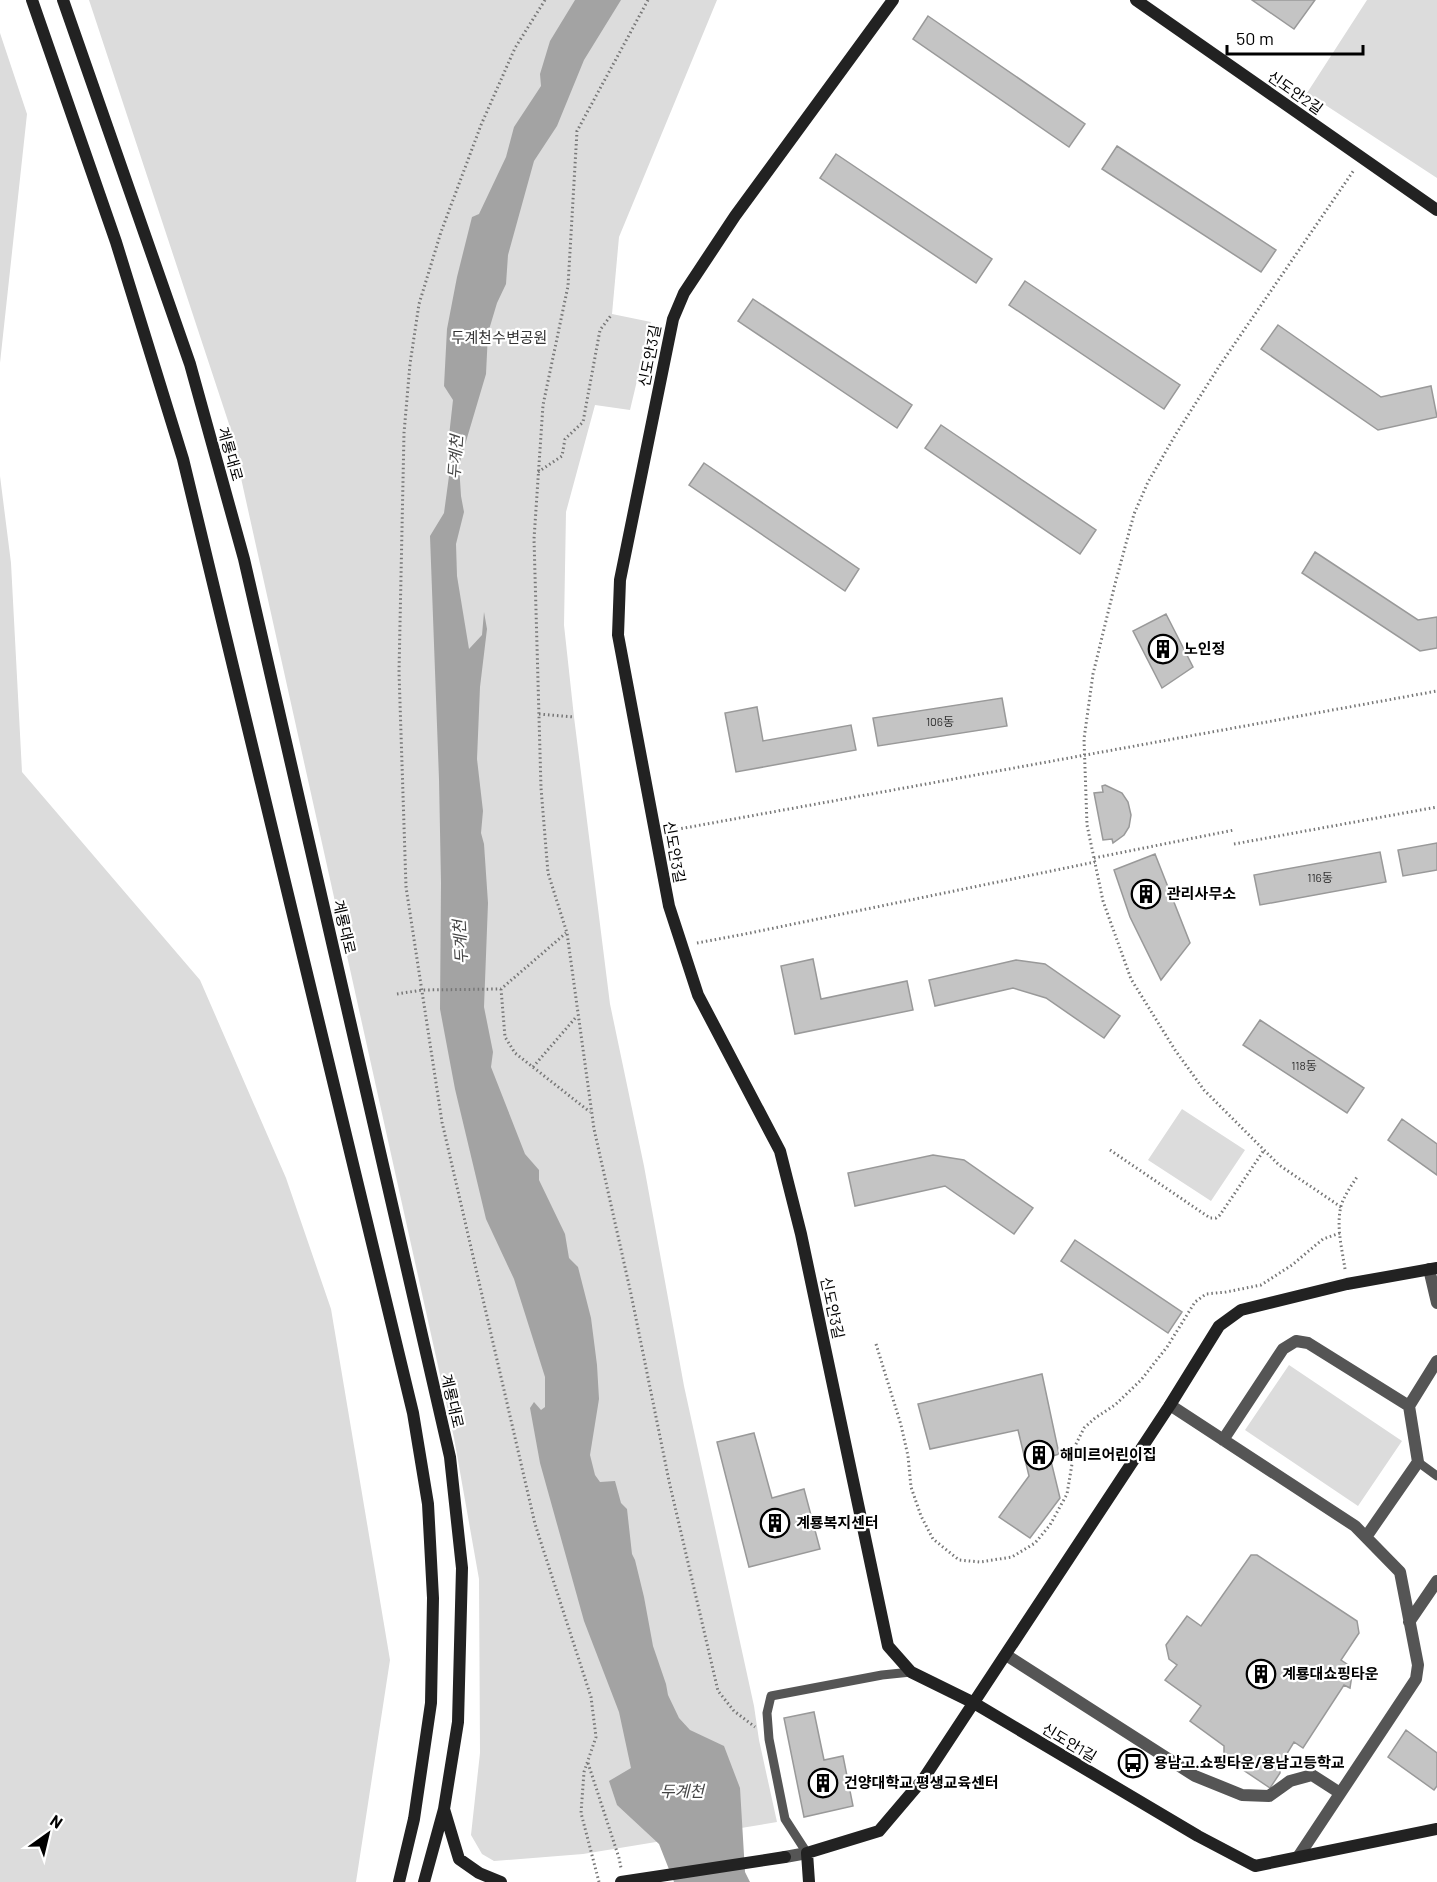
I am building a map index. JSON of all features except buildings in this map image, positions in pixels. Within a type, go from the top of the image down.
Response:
[{"type":"street","points":[[32,0],[116,242],[183,459],[413,1413],[428,1504],[433,1598],[431,1703],[414,1819],[399,1882]]},
{"type":"street","name":"계룡대로","points":[[63,0],[189,364],[244,559],[450,1457],[462,1568],[458,1722],[444,1809],[424,1882]]},
{"type":"street","name":"신도안3길","points":[[893,0],[735,216],[684,293],[673,319],[620,580],[618,635],[669,906],[698,995],[780,1151],[803,1244],[888,1646],[911,1672],[974,1703]]},
{"type":"street","name":"신도안2길","points":[[1136,0],[1437,210]]},
{"type":"street","points":[[621,1878],[785,1857],[879,1831],[924,1778],[1220,1326],[1241,1310],[1347,1284],[1433,1269],[1437,1303]]},
{"type":"street","points":[[1224,1440],[1283,1349],[1296,1341],[1308,1343],[1409,1406]]},
{"type":"street","points":[[1366,1537],[1418,1462],[1409,1406],[1437,1361]]},
{"type":"street","points":[[1170,1405],[1354,1526],[1400,1572],[1418,1665],[1416,1679],[1298,1857]]},
{"type":"street","points":[[1409,1622],[1437,1581]]},
{"type":"street","points":[[1006,1655],[1195,1776],[1242,1794],[1269,1796],[1290,1781],[1312,1775],[1340,1793]]},
{"type":"street","name":"신도안1길","points":[[974,1703],[1198,1836],[1255,1866],[1437,1829]]},
{"type":"street","points":[[444,1809],[459,1859],[479,1873],[501,1882]]},
{"type":"street","points":[[807,1852],[809,1882]]},
{"type":"lane","points":[[1418,1462],[1437,1476]]},
{"type":"lane","points":[[807,1852],[784,1819],[769,1739],[767,1713],[771,1696],[882,1675],[911,1672]]},
{"type":"path","points":[[545,0],[515,48],[481,125],[441,232],[419,304],[410,364],[404,433],[399,672],[406,888],[442,1122],[535,1524],[591,1697],[596,1737],[584,1772],[582,1813],[599,1882]]},
{"type":"path","points":[[648,0],[577,131],[568,286],[543,405],[534,539],[541,788],[548,873],[567,933],[592,1113],[632,1294],[669,1481],[718,1691],[734,1711],[769,1739]]},
{"type":"path","points":[[1341,1207],[1279,1165],[1204,1090],[1175,1050],[1131,979],[1103,901],[1087,825],[1084,739],[1094,674],[1114,584],[1134,514],[1148,482],[1220,365],[1362,159]]},
{"type":"path","points":[[538,472],[562,456],[564,439],[583,422],[600,330],[612,314]]},
{"type":"path","points":[[655,833],[1437,691]]},
{"type":"path","points":[[539,714],[574,717]]},
{"type":"path","points":[[1234,844],[1437,807]]},
{"type":"path","points":[[682,945],[745,934],[1234,830]]},
{"type":"path","points":[[397,994],[422,990],[501,989],[567,933]]},
{"type":"path","points":[[501,989],[505,1037],[515,1053],[592,1113]]},
{"type":"path","points":[[533,1067],[578,1015]]},
{"type":"path","points":[[1110,1150],[1210,1218],[1216,1218],[1264,1150]]},
{"type":"path","points":[[1347,1284],[1340,1233],[1341,1207],[1357,1177]]},
{"type":"path","points":[[876,1344],[901,1425],[908,1456],[910,1487],[933,1539],[959,1560],[980,1562],[1012,1557],[1035,1543],[1050,1525],[1066,1494],[1075,1446],[1084,1428],[1115,1405],[1141,1380],[1167,1347],[1196,1302],[1206,1294],[1261,1286],[1292,1265],[1323,1239],[1340,1233]]},
{"type":"path","points":[[588,1761],[619,1858],[621,1878]]},
{"type":"green space","name":"두계천수변공원","points":[[89,0],[717,0],[619,237],[612,314],[651,322],[630,410],[595,405],[566,512],[564,625],[610,1004],[644,1166],[684,1386],[777,1822],[583,1854],[494,1861],[482,1854],[471,1835],[480,1753],[479,1579],[454,1438],[229,424]]},
{"type":"green space","points":[[1367,0],[1437,0],[1437,178],[1307,93]]},
{"type":"green space","points":[[0,33],[27,114],[0,363]]},
{"type":"green space","points":[[0,476],[11,563],[22,772],[200,980],[286,1178],[331,1309],[390,1660],[356,1882],[0,1882]]},
{"type":"green space","points":[[1182,1109],[1245,1150],[1211,1201],[1148,1160]]},
{"type":"green space","points":[[1289,1365],[1402,1441],[1358,1506],[1245,1430]]},
{"type":"water","name":"두계천","points":[[575,0],[621,0],[584,60],[557,126],[534,161],[508,255],[506,284],[497,303],[488,333],[486,374],[459,465],[464,512],[456,544],[457,576],[469,649],[482,635],[484,612],[487,629],[480,687],[477,759],[483,811],[481,833],[484,844],[488,903],[484,1007],[493,1052],[491,1067],[525,1154],[539,1170],[539,1180],[565,1234],[569,1258],[578,1267],[591,1318],[599,1399],[590,1455],[595,1475],[600,1482],[615,1481],[621,1503],[627,1509],[632,1554],[644,1597],[653,1646],[668,1695],[679,1718],[690,1730],[724,1746],[740,1788],[745,1872],[750,1882],[674,1882],[659,1844],[617,1805],[609,1781],[631,1768],[619,1712],[584,1621],[540,1463],[530,1408],[534,1402],[541,1410],[545,1407],[545,1377],[514,1279],[486,1219],[455,1089],[440,1009],[439,779],[430,536],[444,513],[449,476],[449,436],[453,400],[444,386],[447,329],[472,217],[479,214],[506,157],[514,127],[541,86],[540,74],[550,41]]},
{"type":"place","name":"노인정","points":[[1163,649]]},
{"type":"place","name":"관리사무소","points":[[1146,894]]},
{"type":"place","name":"해미르어린이집","points":[[1039,1455]]},
{"type":"place","name":"계룡복지센터","points":[[775,1523]]},
{"type":"place","name":"계룡대쇼핑타운","points":[[1261,1674]]},
{"type":"place","name":"용남고.쇼핑타운/용남고등학교","points":[[1133,1763]]},
{"type":"place","name":"건양대학교 평생교육센터","points":[[823,1783]]}]
